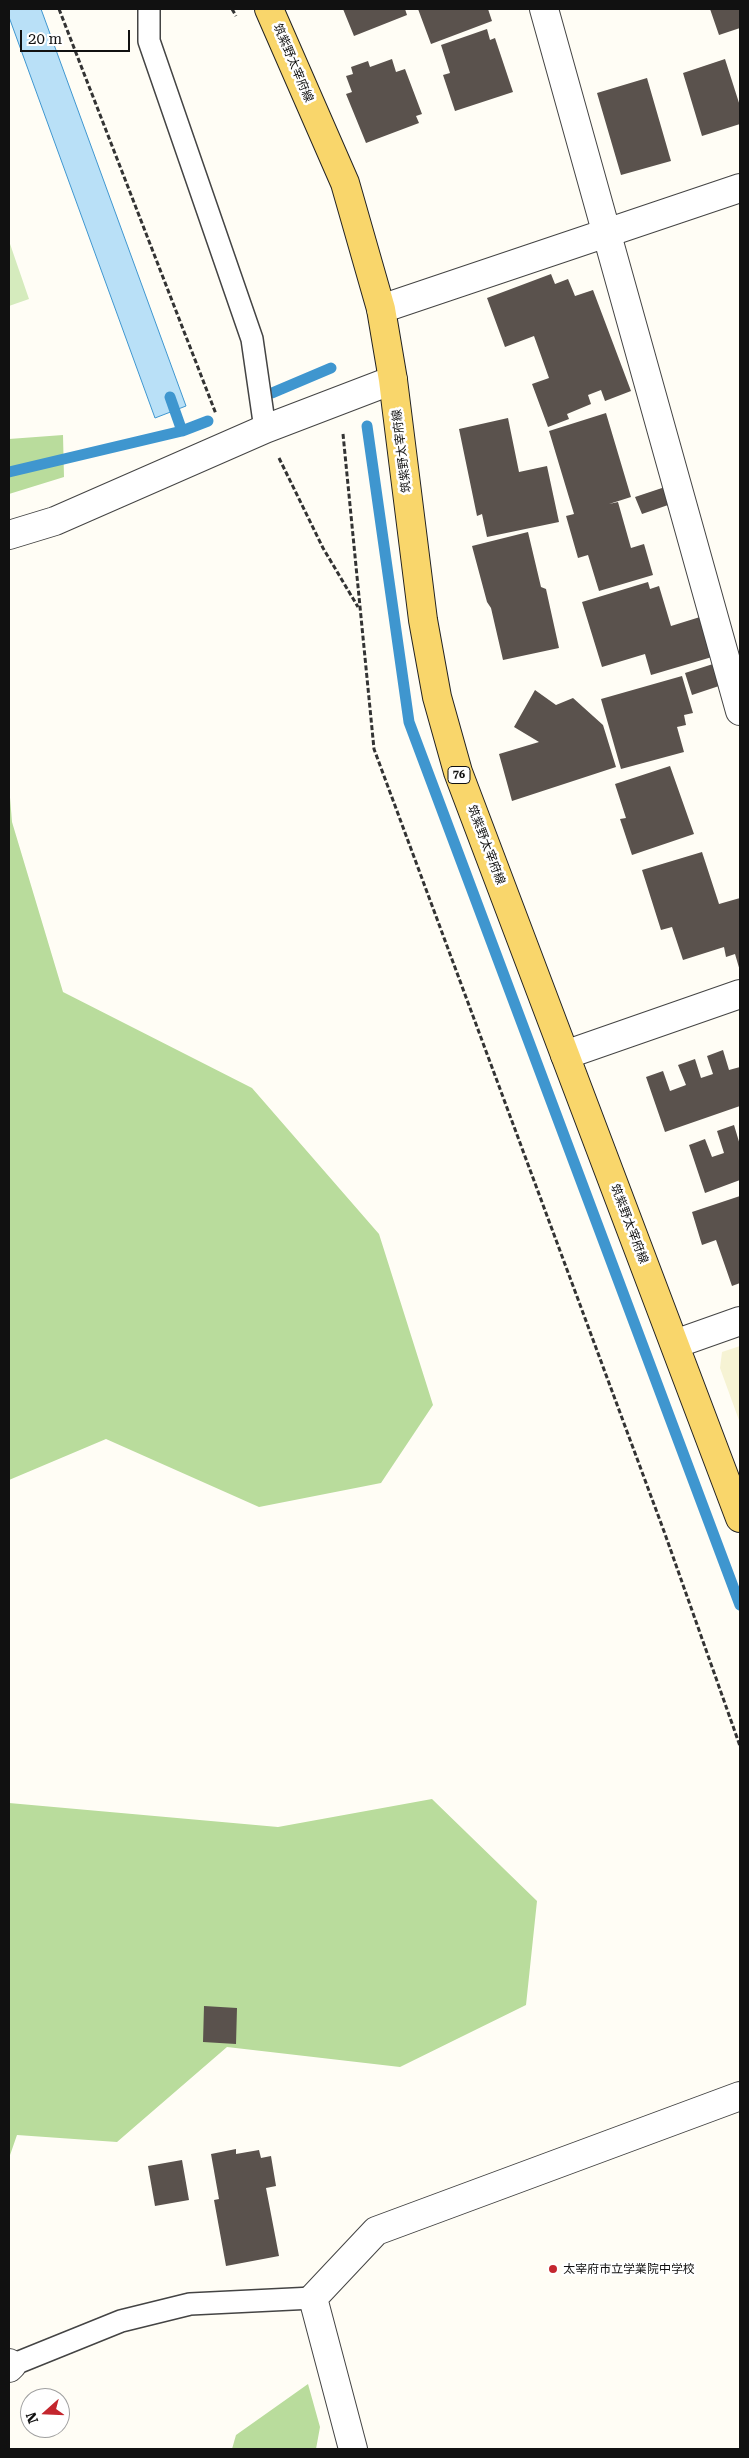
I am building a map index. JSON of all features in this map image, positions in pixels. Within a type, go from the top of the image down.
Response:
[{"type":"main road","name":"筑紫野太宰府線","points":[[269,9],[344,183],[380,309],[393,380],[423,620],[437,697],[458,772],[740,1518]]},
{"type":"street","points":[[544,9],[740,711]]},
{"type":"street","points":[[380,309],[608,234],[740,188]]},
{"type":"street","points":[[9,535],[55,521],[261,431],[393,380]]},
{"type":"street","points":[[9,554],[55,521]]},
{"type":"street","points":[[565,1055],[740,994]]},
{"type":"street","points":[[675,1344],[740,1321]]},
{"type":"street","points":[[353,2449],[313,2298],[376,2232],[740,2096]]},
{"type":"lane","points":[[149,9],[149,41],[252,339],[261,431]]},
{"type":"lane","points":[[10,2365],[121,2321],[190,2304],[313,2298]]},
{"type":"path","points":[[59,9],[228,446]]},
{"type":"path","points":[[232,9],[236,17]]},
{"type":"path","points":[[341,399],[374,749],[662,1525],[740,1746]]},
{"type":"path","points":[[261,431],[276,453],[323,548],[360,609]]},
{"type":"shaded area","points":[[740,1346],[740,1423],[720,1368],[722,1352]]},
{"type":"green space","points":[[9,241],[29,299],[9,306]]},
{"type":"green space","points":[[63,435],[64,477],[9,494],[9,439]]},
{"type":"green space","points":[[9,785],[12,822],[63,992],[252,1088],[379,1234],[433,1405],[381,1483],[259,1507],[106,1439],[9,1480]]},
{"type":"green space","points":[[432,1799],[537,1901],[526,2005],[400,2067],[227,2047],[117,2142],[17,2135],[9,2158],[9,1803],[278,1827]]},
{"type":"green space","points":[[308,2384],[320,2427],[316,2449],[232,2449],[236,2435]]},
{"type":"water","points":[[9,9],[41,9],[186,406],[155,418],[9,17]]},
{"type":"building","points":[[343,9],[405,9],[407,15],[354,36]]},
{"type":"building","points":[[418,9],[488,9],[492,21],[431,44]]},
{"type":"building","points":[[710,9],[740,9],[740,28],[719,35]]},
{"type":"building","points":[[487,29],[490,40],[495,38],[513,92],[455,111],[443,75],[450,73],[441,45]]},
{"type":"building","points":[[392,59],[396,72],[405,69],[422,114],[416,116],[419,123],[366,143],[346,94],[352,92],[346,76],[353,74],[351,67],[368,61],[370,67]]},
{"type":"building","points":[[725,59],[740,106],[740,124],[702,136],[683,73]]},
{"type":"building","points":[[647,78],[671,161],[621,175],[597,93]]},
{"type":"building","points":[[551,274],[555,284],[568,279],[575,296],[593,290],[631,391],[605,401],[601,390],[588,395],[591,404],[567,414],[569,419],[548,427],[532,384],[549,378],[534,336],[505,347],[487,298]]},
{"type":"building","points":[[606,413],[631,497],[609,504],[618,502],[631,548],[644,544],[653,575],[599,591],[588,555],[578,558],[566,516],[574,514],[549,431]]},
{"type":"building","points":[[508,418],[519,472],[547,466],[559,522],[487,537],[482,514],[477,516],[459,429]]},
{"type":"building","points":[[665,487],[671,504],[642,514],[635,497]]},
{"type":"building","points":[[528,532],[541,587],[546,589],[559,648],[503,660],[491,608],[487,602],[472,546]]},
{"type":"building","points":[[648,582],[650,589],[659,586],[671,626],[700,617],[712,657],[651,675],[645,654],[602,667],[582,602]]},
{"type":"building","points":[[713,664],[719,686],[692,695],[685,673]]},
{"type":"building","points":[[682,676],[693,713],[684,715],[686,725],[677,727],[684,752],[621,769],[601,699]]},
{"type":"building","points":[[535,690],[556,705],[573,698],[603,725],[616,767],[512,801],[499,754],[539,742],[514,727]]},
{"type":"building","points":[[670,766],[694,834],[632,855],[620,819],[626,818],[615,784]]},
{"type":"building","points":[[702,852],[719,904],[740,898],[740,971],[735,954],[726,957],[724,947],[683,960],[672,927],[661,930],[642,870]]},
{"type":"building","points":[[723,1050],[729,1070],[740,1067],[740,1106],[665,1132],[646,1077],[663,1071],[670,1091],[686,1085],[678,1065],[695,1059],[701,1078],[713,1074],[707,1056]]},
{"type":"building","points":[[734,1125],[740,1145],[740,1180],[705,1193],[689,1145],[705,1139],[712,1157],[724,1153],[717,1131]]},
{"type":"building","points":[[740,1196],[740,1283],[732,1286],[716,1240],[702,1245],[692,1212]]},
{"type":"building","points":[[204,2006],[237,2008],[236,2044],[203,2042]]},
{"type":"building","points":[[236,2149],[236,2154],[259,2150],[261,2158],[271,2156],[276,2186],[266,2188],[279,2256],[226,2266],[214,2200],[219,2199],[211,2154]]},
{"type":"building","points":[[182,2160],[189,2200],[155,2206],[148,2166]]},
{"type":"waterway","points":[[272,393],[331,368]]},
{"type":"waterway","points":[[170,397],[182,431],[208,421]]},
{"type":"waterway","points":[[367,426],[409,722],[740,1605]]},
{"type":"waterway","points":[[9,472],[182,431]]},
{"type":"place","name":"太宰府市立学業院中学校","points":[[553,2269]]}]
